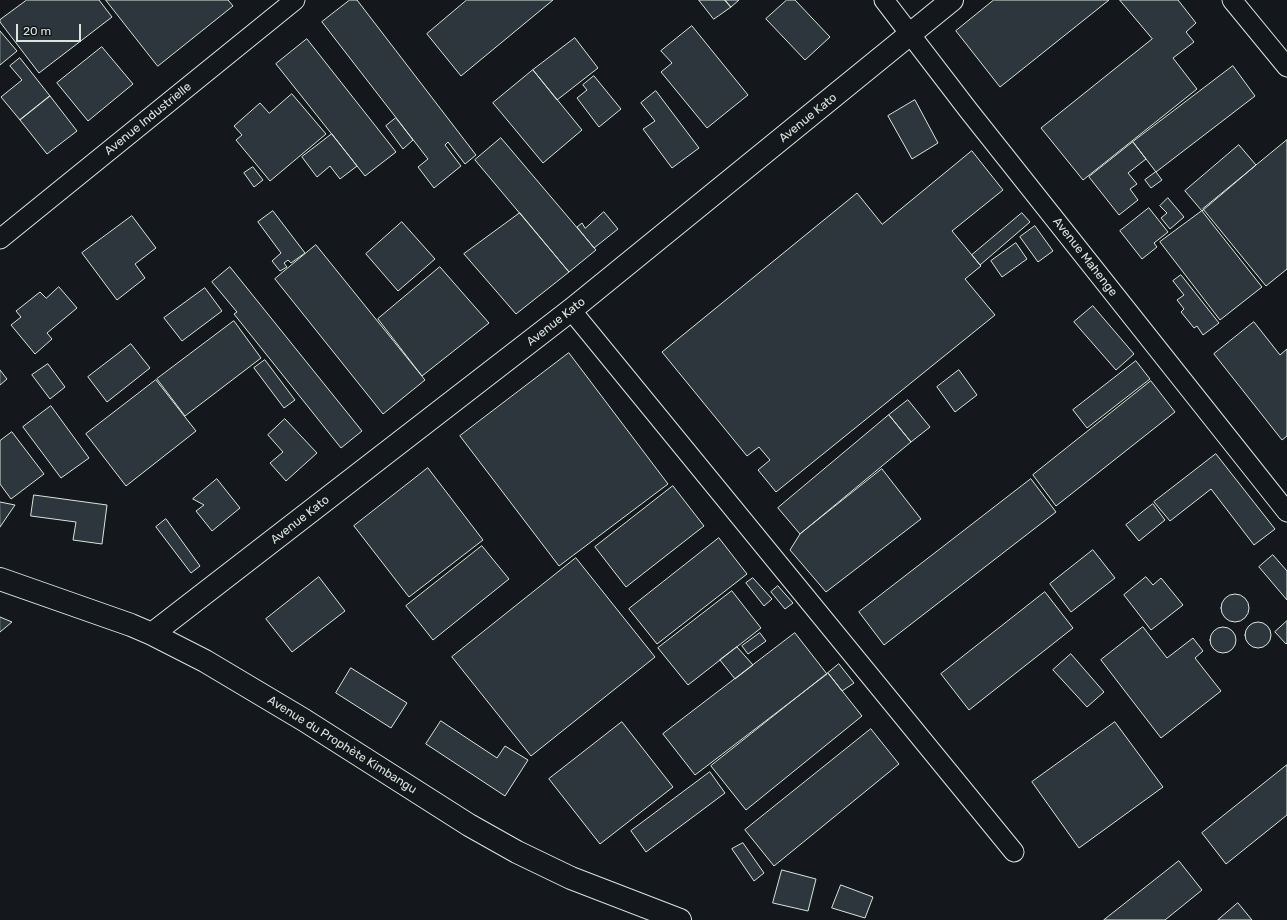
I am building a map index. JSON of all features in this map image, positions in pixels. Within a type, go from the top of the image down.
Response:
[{"type":"street","name":"Avenue Industrielle","points":[[0,239],[295,0]]},
{"type":"street","name":"Avenue Mahenge","points":[[884,0],[974,117],[1287,512]]},
{"type":"street","name":"Avenue Kato","points":[[152,634],[571,310],[952,0]]},
{"type":"street","points":[[1232,0],[1287,67]]},
{"type":"street","points":[[571,310],[1014,852]]},
{"type":"street","name":"Avenue du Prophète Kimbangu","points":[[0,579],[152,634],[204,661],[304,720],[469,825],[517,852],[571,878],[680,920]]},
{"type":"building","points":[[27,0],[99,0],[112,17],[39,73],[0,22],[0,20]]},
{"type":"building","points":[[106,0],[228,0],[233,6],[158,66]]},
{"type":"building","points":[[350,0],[357,0],[476,155],[465,164],[448,142],[445,145],[461,166],[434,188],[418,167],[428,159],[322,22]]},
{"type":"building","points":[[467,0],[553,0],[461,76],[427,34]]},
{"type":"building","points":[[699,0],[725,0],[731,7],[714,19]]},
{"type":"building","points":[[725,0],[739,0],[731,7]]},
{"type":"building","points":[[787,0],[795,0],[830,37],[805,60],[766,19]]},
{"type":"building","points":[[994,0],[1109,0],[1000,87],[956,31]]},
{"type":"building","points":[[1120,0],[1178,0],[1196,23],[1186,32],[1194,42],[1173,58],[1197,89],[1083,180],[1041,128],[1152,39]]},
{"type":"building","points":[[692,26],[748,95],[707,128],[661,72],[672,63],[661,51]]},
{"type":"building","points":[[0,31],[17,51],[0,65]]},
{"type":"building","points":[[575,38],[598,68],[557,100],[533,70]]},
{"type":"building","points":[[307,39],[396,152],[365,176],[276,64]]},
{"type":"building","points":[[102,47],[133,84],[88,121],[57,83]]},
{"type":"building","points":[[20,58],[50,96],[20,120],[1,97],[22,80],[10,66]]},
{"type":"building","points":[[1233,66],[1255,96],[1156,172],[1133,142]]},
{"type":"building","points":[[533,70],[582,130],[543,163],[493,103]]},
{"type":"building","points":[[594,76],[621,109],[599,127],[577,98],[587,90],[583,85]]},
{"type":"building","points":[[656,91],[699,148],[672,168],[643,129],[655,121],[641,103]]},
{"type":"building","points":[[292,94],[326,134],[270,181],[236,140],[242,135],[234,126],[260,103],[269,113]]},
{"type":"building","points":[[50,96],[77,131],[47,154],[20,120]]},
{"type":"building","points":[[915,100],[938,143],[912,159],[888,116]]},
{"type":"building","points":[[396,118],[413,140],[403,149],[386,126]]},
{"type":"building","points":[[332,134],[357,166],[340,179],[330,166],[317,177],[302,157]]},
{"type":"building","points":[[501,138],[596,250],[569,272],[475,160]]},
{"type":"building","points":[[1287,140],[1287,269],[1266,286],[1203,209]]},
{"type":"building","points":[[1133,142],[1146,159],[1128,173],[1137,184],[1130,189],[1138,200],[1119,215],[1089,177]]},
{"type":"building","points":[[1239,145],[1256,165],[1202,211],[1185,191]]},
{"type":"building","points":[[972,151],[1003,190],[952,231],[981,266],[965,279],[995,315],[776,492],[758,470],[770,460],[759,447],[747,456],[662,352],[857,193],[882,224]]},
{"type":"building","points":[[253,167],[263,180],[254,187],[244,173]]},
{"type":"building","points":[[1156,172],[1162,180],[1151,188],[1145,180]]},
{"type":"building","points":[[1168,198],[1184,217],[1170,229],[1161,218],[1167,213],[1160,206]]},
{"type":"building","points":[[1149,208],[1168,232],[1154,243],[1157,247],[1142,259],[1120,231]]},
{"type":"building","points":[[273,211],[305,253],[291,263],[288,260],[284,263],[287,267],[280,271],[272,261],[281,253],[258,222]]},
{"type":"building","points":[[1202,211],[1262,287],[1220,320],[1160,242]]},
{"type":"building","points":[[604,212],[618,229],[594,248],[577,227],[582,223],[585,228]]},
{"type":"building","points":[[520,213],[569,272],[516,314],[464,254]]},
{"type":"building","points":[[1022,213],[1030,222],[980,265],[972,255]]},
{"type":"building","points":[[132,216],[156,248],[135,264],[145,278],[117,300],[82,253]]},
{"type":"building","points":[[402,222],[435,259],[398,291],[366,254]]},
{"type":"building","points":[[1035,226],[1053,251],[1038,262],[1020,237]]},
{"type":"building","points":[[1016,243],[1027,259],[1002,277],[991,261]]},
{"type":"building","points":[[316,245],[425,380],[383,414],[275,279]]},
{"type":"building","points":[[230,267],[362,431],[341,448],[234,314],[237,312],[212,282]]},
{"type":"building","points":[[440,267],[489,323],[422,376],[378,319]]},
{"type":"building","points":[[1181,275],[1219,323],[1203,335],[1197,326],[1194,328],[1181,312],[1184,309],[1177,300],[1184,295],[1173,281]]},
{"type":"building","points":[[59,287],[77,308],[47,333],[52,339],[35,354],[11,325],[21,317],[16,311],[40,292],[46,298]]},
{"type":"building","points":[[205,288],[222,311],[182,341],[164,318]]},
{"type":"building","points":[[1093,306],[1134,354],[1116,370],[1074,322]]},
{"type":"building","points":[[234,321],[261,358],[185,416],[157,379]]},
{"type":"building","points":[[1254,322],[1280,355],[1287,349],[1287,436],[1282,440],[1214,354]]},
{"type":"building","points":[[131,344],[150,368],[107,402],[88,377]]},
{"type":"building","points":[[569,353],[668,484],[559,566],[460,436]]},
{"type":"building","points":[[265,360],[295,400],[284,408],[254,368]]},
{"type":"building","points":[[1136,361],[1150,379],[1087,428],[1073,410]]},
{"type":"building","points":[[48,364],[65,387],[50,399],[32,375]]},
{"type":"building","points":[[0,370],[7,379],[0,385]]},
{"type":"building","points":[[959,370],[977,395],[955,412],[937,387]]},
{"type":"building","points":[[156,380],[196,431],[126,486],[86,434]]},
{"type":"building","points":[[1151,381],[1175,412],[1056,506],[1033,475]]},
{"type":"building","points":[[908,400],[930,427],[911,442],[889,415]]},
{"type":"building","points":[[51,406],[89,458],[61,478],[23,427]]},
{"type":"building","points":[[889,415],[911,442],[800,534],[778,508]]},
{"type":"building","points":[[285,419],[317,453],[286,481],[270,463],[283,452],[268,435]]},
{"type":"building","points":[[12,432],[44,474],[11,499],[0,484],[0,441]]},
{"type":"building","points":[[1216,454],[1275,529],[1254,545],[1211,489],[1170,521],[1154,502]]},
{"type":"building","points":[[428,468],[483,540],[409,597],[354,526]]},
{"type":"building","points":[[882,469],[921,519],[826,592],[790,550],[800,534]]},
{"type":"building","points":[[217,479],[240,508],[212,531],[196,511],[204,505],[193,499]]},
{"type":"building","points":[[1031,479],[1056,512],[884,645],[859,612]]},
{"type":"building","points":[[673,486],[704,526],[626,587],[595,547]]},
{"type":"building","points":[[34,495],[107,505],[102,544],[73,540],[76,522],[31,516]]},
{"type":"building","points":[[0,502],[15,505],[0,527]]},
{"type":"building","points":[[1153,504],[1165,520],[1139,541],[1126,525]]},
{"type":"building","points":[[166,519],[200,566],[191,573],[156,527]]},
{"type":"building","points":[[719,538],[747,574],[657,644],[629,609]]},
{"type":"building","points":[[482,546],[509,579],[433,640],[406,606]]},
{"type":"building","points":[[1093,550],[1115,578],[1071,612],[1050,584]]},
{"type":"building","points":[[1273,555],[1287,571],[1287,600],[1259,567]]},
{"type":"building","points":[[576,558],[655,657],[531,756],[452,657]]},
{"type":"building","points":[[319,577],[345,611],[292,652],[266,619]]},
{"type":"building","points":[[1146,577],[1153,585],[1161,578],[1183,605],[1151,630],[1124,595]]},
{"type":"building","points":[[753,578],[772,599],[764,606],[746,583]]},
{"type":"building","points":[[778,586],[793,603],[785,609],[771,592]]},
{"type":"building","points":[[732,591],[761,628],[688,685],[658,648]]},
{"type":"building","points":[[1045,592],[1073,628],[969,710],[941,674]]},
{"type":"building","points":[[1235,594],[1241,595],[1245,598],[1248,602],[1248,614],[1245,618],[1241,621],[1235,622],[1229,621],[1225,618],[1222,614],[1221,608],[1222,602],[1225,598],[1229,595]]},
{"type":"building","points":[[0,617],[12,622],[0,632]]},
{"type":"building","points":[[1287,621],[1287,643],[1286,644],[1275,632]]},
{"type":"building","points":[[1258,622],[1267,626],[1271,635],[1267,644],[1258,648],[1249,644],[1245,635],[1249,626]]},
{"type":"building","points":[[1143,627],[1167,658],[1193,638],[1203,651],[1195,658],[1221,691],[1161,738],[1101,660]]},
{"type":"building","points":[[1223,627],[1233,630],[1236,640],[1233,650],[1223,653],[1213,650],[1210,640],[1213,630]]},
{"type":"building","points":[[760,633],[766,641],[748,654],[742,646]]},
{"type":"building","points":[[795,633],[827,674],[695,775],[663,734]]},
{"type":"building","points":[[737,647],[753,665],[735,679],[720,660]]},
{"type":"building","points":[[1071,654],[1104,692],[1087,707],[1053,670]]},
{"type":"building","points":[[839,664],[854,683],[842,691],[828,673]]},
{"type":"building","points":[[351,668],[407,703],[391,728],[336,693]]},
{"type":"building","points":[[828,673],[862,716],[746,810],[711,766]]},
{"type":"building","points":[[441,721],[497,758],[505,746],[528,760],[505,796],[426,744]]},
{"type":"building","points":[[622,722],[673,787],[600,844],[549,779]]},
{"type":"building","points":[[1115,722],[1163,787],[1079,848],[1032,782]]},
{"type":"building","points":[[871,729],[899,764],[774,866],[745,830]]},
{"type":"building","points":[[1287,765],[1287,815],[1226,864],[1202,833]]},
{"type":"building","points":[[710,772],[725,793],[646,852],[631,831]]},
{"type":"building","points":[[743,843],[764,873],[754,881],[732,849]]},
{"type":"building","points":[[1179,861],[1202,890],[1165,920],[1104,920]]},
{"type":"building","points":[[782,870],[816,879],[808,911],[773,903]]},
{"type":"building","points":[[841,885],[873,897],[865,918],[832,908]]},
{"type":"building","points":[[1238,903],[1252,920],[1218,920]]}]
